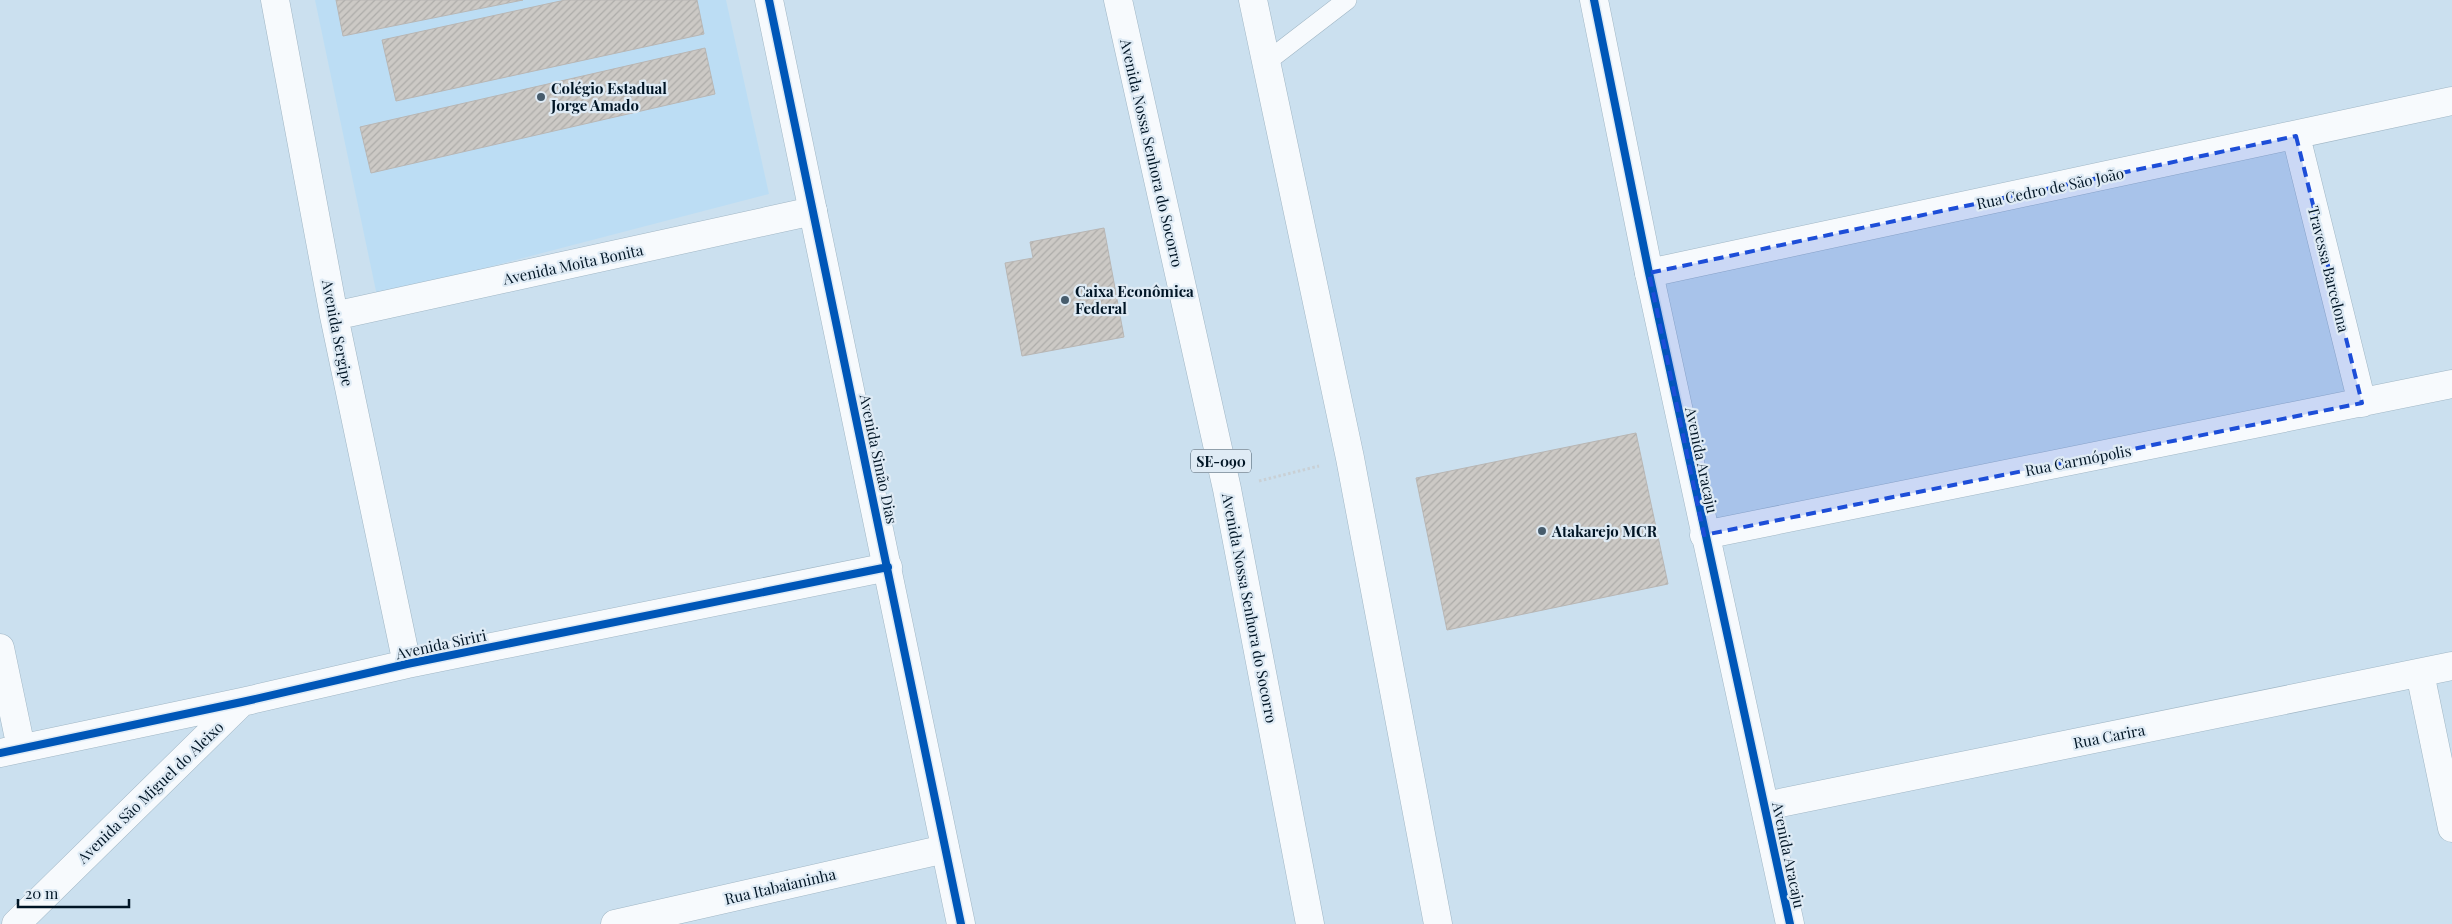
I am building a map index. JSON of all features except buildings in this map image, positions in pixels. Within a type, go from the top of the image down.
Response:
[{"type":"street","name":"Avenida Sergipe","points":[[275,0],[334,316],[407,664]]},
{"type":"street","name":"Avenida Simão Dias","points":[[769,0],[961,924]]},
{"type":"street","name":"Avenida Nossa Senhora do Socorro","points":[[1118,0],[1227,489],[1310,924]]},
{"type":"street","points":[[1253,0],[1350,458],[1438,924]]},
{"type":"street","name":"Avenida Aracaju","points":[[1594,0],[1648,274],[1790,924]]},
{"type":"street","name":"Rua Cedro de São João","points":[[1648,274],[2296,136],[2452,100]]},
{"type":"street","name":"Travessa Barcelona","points":[[2296,136],[2362,404]]},
{"type":"street","name":"Avenida Moita Bonita","points":[[334,316],[813,211]]},
{"type":"street","name":"Rua Carmópolis","points":[[1704,535],[2362,404],[2452,384]]},
{"type":"street","name":"Avenida Siriri","points":[[11,750],[242,702],[407,664],[888,567]]},
{"type":"street","points":[[0,648],[11,750]]},
{"type":"street","name":"Rua Carira","points":[[1765,806],[2452,666]]},
{"type":"street","points":[[2420,673],[2452,828]]},
{"type":"street","name":"Avenida São Miguel do Aleixo","points":[[16,924],[242,702]]},
{"type":"street","name":"Rua Itabaianinha","points":[[615,924],[945,849]]},
{"type":"lane","points":[[1266,62],[1347,0]]},
{"type":"path","points":[[1227,489],[1350,458]]},
{"type":"highlighted area","points":[[2296,136],[2362,403],[1704,535],[1649,273]]},
{"type":"shaded area","name":"Colégio Estadual Jorge Amado","points":[[315,0],[726,0],[769,194],[377,296]]},
{"type":"cycle path","points":[[769,0],[961,924]]},
{"type":"cycle path","points":[[1594,0],[1649,273],[1790,924]]},
{"type":"cycle path","points":[[0,753],[242,702],[407,664],[888,567]]},
{"type":"place","name":"Colégio Estadual Jorge Amado","points":[[541,97]]},
{"type":"place","name":"Caixa Econômica Federal","points":[[1065,300]]},
{"type":"place","name":"Atakarejo MCR","points":[[1542,531]]}]
